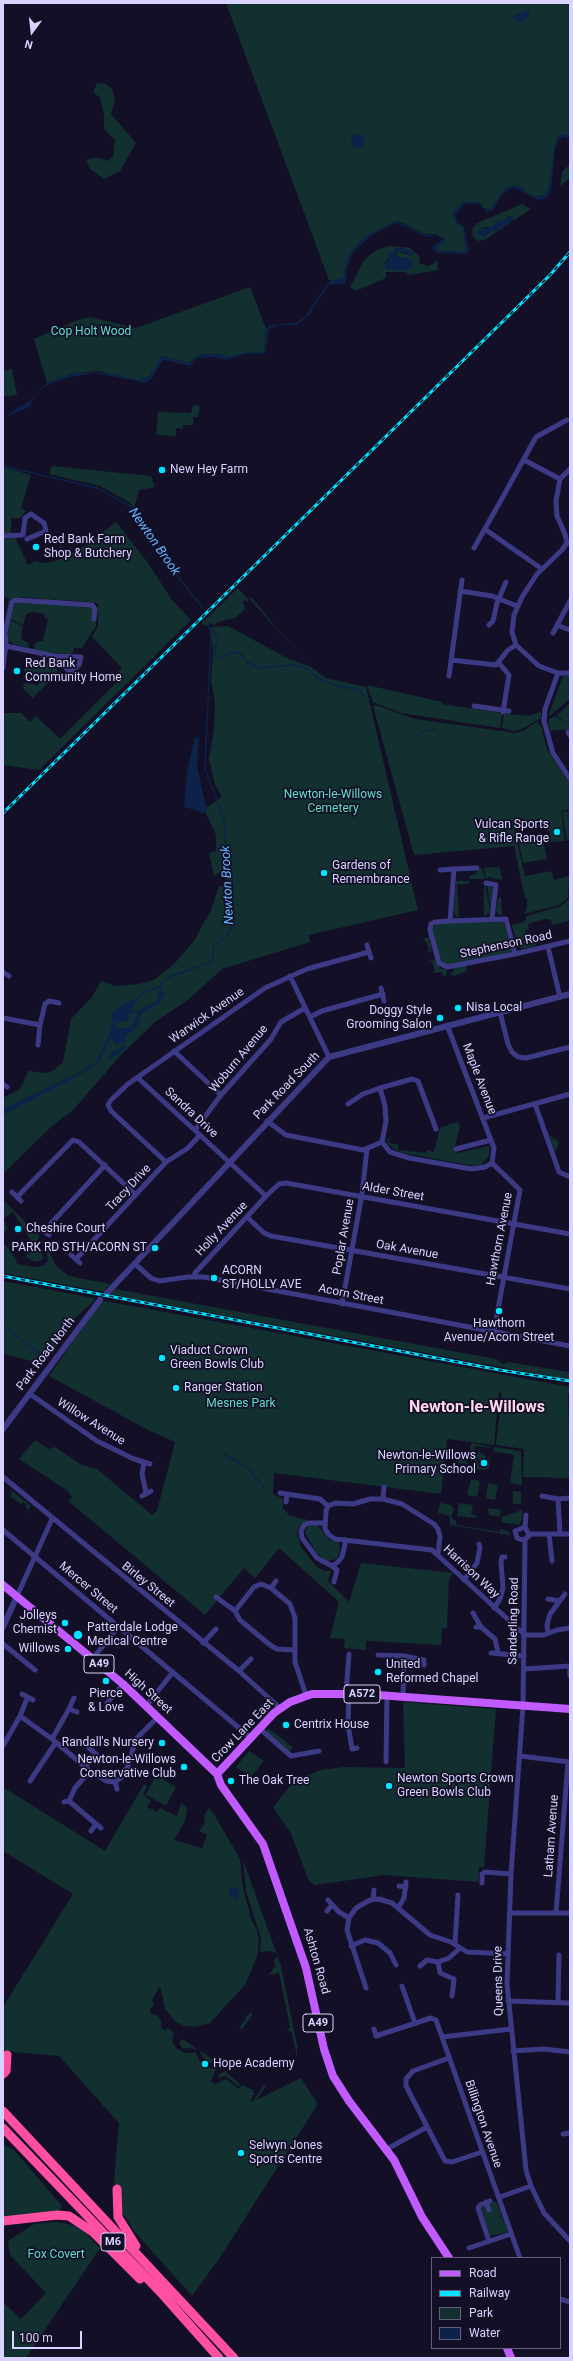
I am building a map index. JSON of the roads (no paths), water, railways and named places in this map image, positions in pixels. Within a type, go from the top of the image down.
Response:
[{"type":"highway","points":[[3,2074],[7,2055]]},
{"type":"highway","name":"M6","points":[[3,2111],[234,2358]]},
{"type":"highway","name":"M6","points":[[3,2128],[163,2295],[219,2358]]},
{"type":"highway","points":[[117,2189],[118,2217],[150,2267]]},
{"type":"highway","points":[[3,2221],[57,2215],[70,2216],[78,2220],[93,2232],[219,2358]]},
{"type":"main road","name":"High Street","points":[[3,1585],[123,1684],[217,1774]]},
{"type":"main road","name":"Crow Lane East","points":[[217,1774],[259,1728],[280,1708],[306,1695],[347,1693],[570,1709]]},
{"type":"main road","name":"Ashton Road","points":[[217,1774],[221,1785],[259,1838],[266,1852],[304,1961],[312,1988],[324,2049],[334,2076],[349,2101],[387,2149],[422,2217],[448,2257]]},
{"type":"street","points":[[474,548],[486,530],[536,437],[567,420]]},
{"type":"street","points":[[524,460],[560,479]]},
{"type":"street","points":[[570,469],[560,479],[556,492],[556,508],[568,543],[537,574],[517,606],[512,632],[516,645],[539,666],[558,673],[570,673]]},
{"type":"street","points":[[3,536],[23,535],[25,518],[30,514],[44,523],[46,530],[27,539]]},
{"type":"street","points":[[486,530],[542,569]]},
{"type":"street","points":[[449,676],[462,580]]},
{"type":"street","points":[[489,625],[493,621],[499,599],[506,582]]},
{"type":"street","points":[[460,591],[499,599],[517,606]]},
{"type":"street","points":[[3,668],[6,646],[4,632],[12,602],[21,599],[92,606],[95,609],[94,619]]},
{"type":"street","points":[[553,633],[570,601]]},
{"type":"street","points":[[557,625],[570,630]]},
{"type":"street","points":[[451,660],[491,666],[499,663],[508,650],[516,645]]},
{"type":"street","points":[[6,646],[54,656],[81,657],[79,665],[70,672],[54,656]]},
{"type":"street","points":[[499,663],[509,675],[503,711]]},
{"type":"street","points":[[558,673],[545,709],[544,721],[553,753],[570,778]]},
{"type":"street","points":[[474,706],[510,711]]},
{"type":"street","points":[[440,870],[477,868]]},
{"type":"street","points":[[454,869],[450,921],[492,918],[502,918],[508,921],[515,954]]},
{"type":"street","points":[[486,883],[496,885],[492,918]]},
{"type":"street","name":"Stephenson Road","points":[[450,921],[435,922],[430,928],[440,963],[447,967],[515,954],[570,941]]},
{"type":"street","points":[[367,945],[371,958]]},
{"type":"street","points":[[548,947],[560,997]]},
{"type":"street","name":"Warwick Avenue","points":[[166,1162],[109,1107],[111,1100],[174,1051],[265,988],[307,969],[369,952]]},
{"type":"street","points":[[290,976],[329,1058]]},
{"type":"street","points":[[381,988],[384,1001]]},
{"type":"street","points":[[310,1017],[322,1011],[383,994]]},
{"type":"street","name":"Park Road South","points":[[107,1293],[267,1121],[329,1058],[447,1025],[570,994]]},
{"type":"street","points":[[38,1045],[42,1010],[48,1000],[59,1003]]},
{"type":"street","name":"Woburn Avenue","points":[[195,1130],[221,1095],[271,1039],[281,1022],[305,1008]]},
{"type":"street","points":[[500,1012],[508,1044],[512,1052],[518,1057],[526,1058],[570,1047]]},
{"type":"street","points":[[3,1018],[40,1025]]},
{"type":"street","name":"Maple Avenue","points":[[447,1025],[494,1148],[492,1163]]},
{"type":"street","points":[[174,1051],[221,1095]]},
{"type":"street","name":"Sandra Drive","points":[[138,1078],[229,1163]]},
{"type":"street","points":[[348,1104],[363,1094],[380,1088],[412,1080],[418,1081],[436,1129]]},
{"type":"street","points":[[380,1088],[385,1106],[386,1121],[382,1142],[390,1152],[409,1158],[474,1169],[492,1163]]},
{"type":"street","points":[[483,1118],[570,1094]]},
{"type":"street","points":[[535,1104],[559,1172],[570,1177]]},
{"type":"street","points":[[267,1121],[286,1135],[366,1149],[382,1142]]},
{"type":"street","name":"Tracy Drive","points":[[80,1263],[73,1257],[136,1195],[166,1162],[188,1148],[200,1135]]},
{"type":"street","points":[[17,1196],[71,1140],[79,1142],[136,1195]]},
{"type":"street","points":[[456,1149],[491,1140]]},
{"type":"street","name":"Poplar Avenue","points":[[342,1304],[361,1196],[366,1149]]},
{"type":"street","points":[[229,1163],[266,1196]]},
{"type":"street","name":"Hawthorn Avenue","points":[[492,1163],[520,1188],[494,1331]]},
{"type":"street","points":[[44,1231],[105,1166]]},
{"type":"street","name":"Alder Street","points":[[266,1196],[274,1188],[284,1183],[570,1234]]},
{"type":"street","points":[[12,1192],[21,1201]]},
{"type":"street","name":"Holly Avenue","points":[[195,1276],[196,1272],[266,1196]]},
{"type":"street","name":"Oak Avenue","points":[[247,1217],[267,1234],[570,1289]]},
{"type":"street","points":[[39,1227],[49,1235]]},
{"type":"street","name":"Acorn Street","points":[[135,1264],[151,1278],[159,1281],[195,1276],[570,1346]]},
{"type":"street","name":"Park Road North","points":[[3,1428],[100,1300]]},
{"type":"street","name":"Willow Avenue","points":[[30,1394],[97,1441],[150,1464]]},
{"type":"street","points":[[144,1462],[142,1474],[146,1493]]},
{"type":"street","name":"Birley Street","points":[[3,1477],[239,1672],[280,1708]]},
{"type":"street","points":[[383,1499],[384,1487]]},
{"type":"street","points":[[280,1493],[320,1499],[328,1506]]},
{"type":"street","points":[[286,1502],[287,1494]]},
{"type":"street","points":[[542,1496],[558,1499],[570,1498]]},
{"type":"street","points":[[334,1582],[338,1570],[317,1558],[302,1538],[301,1531],[304,1525],[309,1523],[324,1523],[328,1506],[335,1502],[353,1504],[370,1499],[383,1499],[402,1504],[434,1524],[440,1532],[438,1554]]},
{"type":"street","points":[[558,1499],[560,1533]]},
{"type":"street","points":[[526,1515],[525,1527],[527,1538]]},
{"type":"street","points":[[3,1626],[52,1519]]},
{"type":"street","name":"Harrison Way","points":[[324,1523],[327,1532],[332,1537],[432,1550],[525,1635]]},
{"type":"street","points":[[525,1527],[518,1529],[515,1534],[518,1539],[549,1534],[570,1534]]},
{"type":"street","name":"Mercer Street","points":[[3,1530],[251,1738]]},
{"type":"street","points":[[549,1534],[552,1561]]},
{"type":"street","name":"Sanderling Road","points":[[523,1706],[527,1538]]},
{"type":"street","points":[[332,1566],[342,1557],[346,1540]]},
{"type":"street","points":[[464,1580],[476,1566],[481,1547]]},
{"type":"street","points":[[494,1608],[500,1599],[503,1588],[501,1556]]},
{"type":"street","points":[[271,1588],[276,1582]]},
{"type":"street","points":[[235,1611],[256,1586],[266,1585],[292,1607],[295,1618],[295,1662],[306,1695]]},
{"type":"street","points":[[548,1633],[547,1622],[559,1601],[565,1594]]},
{"type":"street","points":[[216,1597],[235,1611],[240,1620],[270,1645],[278,1649],[294,1650]]},
{"type":"street","points":[[548,1599],[559,1601]]},
{"type":"street","points":[[473,1613],[478,1627],[497,1642],[498,1653]]},
{"type":"street","points":[[93,1658],[119,1626]]},
{"type":"street","points":[[525,1635],[536,1636],[570,1628]]},
{"type":"street","points":[[203,1643],[216,1629]]},
{"type":"street","points":[[3,1644],[35,1670]]},
{"type":"street","points":[[491,1653],[524,1656]]},
{"type":"street","points":[[349,1654],[347,1693],[348,1724],[352,1749],[357,1748]]},
{"type":"street","points":[[378,1655],[404,1656],[424,1660],[424,1665]]},
{"type":"street","points":[[403,1697],[404,1656]]},
{"type":"street","points":[[239,1672],[251,1659]]},
{"type":"street","points":[[524,1669],[570,1666],[570,1676]]},
{"type":"street","points":[[146,1706],[173,1672]]},
{"type":"street","points":[[113,1707],[106,1705],[123,1684]]},
{"type":"street","points":[[3,1746],[30,1700],[22,1694]]},
{"type":"street","points":[[386,1762],[387,1696]]},
{"type":"street","points":[[30,1781],[54,1740],[74,1698]]},
{"type":"street","name":"Queens Drive","points":[[523,1706],[511,1874],[508,2001],[524,2157],[531,2186],[549,2220],[570,2241]]},
{"type":"street","points":[[69,1709],[77,1712]]},
{"type":"street","points":[[20,1716],[54,1740],[87,1769],[106,1781],[115,1782]]},
{"type":"street","points":[[115,1782],[124,1773],[139,1735],[158,1717]]},
{"type":"street","points":[[259,1728],[291,1756],[319,1751]]},
{"type":"street","points":[[89,1748],[97,1755],[66,1802],[101,1828]]},
{"type":"street","points":[[520,1756],[569,1762]]},
{"type":"street","name":"Latham Avenue","points":[[556,1913],[569,1762]]},
{"type":"street","points":[[115,1782],[117,1789]]},
{"type":"street","points":[[91,1831],[96,1824]]},
{"type":"street","points":[[482,1883],[482,1874],[485,1872],[511,1874]]},
{"type":"street","points":[[398,1908],[404,1900],[406,1884],[399,1886]]},
{"type":"street","points":[[373,1899],[374,1890]]},
{"type":"street","points":[[455,1944],[458,1895]]},
{"type":"street","points":[[366,1988],[347,1930],[349,1918],[359,1905],[373,1899],[388,1901],[430,1935],[455,1944],[470,1953],[508,1954]]},
{"type":"street","points":[[328,1900],[349,1918]]},
{"type":"street","points":[[327,1911],[332,1905]]},
{"type":"street","points":[[510,1913],[570,1913]]},
{"type":"street","points":[[351,1946],[365,1940],[378,1943],[390,1953],[395,1963],[400,1959]]},
{"type":"street","points":[[420,1966],[426,1960],[438,1962],[449,1958],[460,1948]]},
{"type":"street","points":[[558,2003],[559,1955]]},
{"type":"street","points":[[438,1962],[440,1973],[454,1979],[452,1996]]},
{"type":"street","points":[[374,2029],[376,2036],[416,2023],[402,1986]]},
{"type":"street","points":[[397,1994],[404,1992]]},
{"type":"street","points":[[508,2001],[570,2003]]},
{"type":"street","name":"Billington Avenue","points":[[416,2023],[432,2018],[436,2020],[482,2152],[500,2197],[510,2234],[520,2257]]},
{"type":"street","points":[[442,2037],[511,2029]]},
{"type":"street","points":[[513,2051],[543,2049],[570,2052]]},
{"type":"street","points":[[449,2058],[413,2071],[406,2079],[406,2086],[444,2159],[447,2162],[452,2162],[482,2152]]},
{"type":"street","points":[[387,2149],[427,2127]]},
{"type":"street","points":[[563,2134],[570,2133]]},
{"type":"street","points":[[500,2197],[531,2186]]},
{"type":"street","points":[[489,2210],[488,2202],[480,2205],[478,2210],[489,2241]]},
{"type":"street","points":[[469,2248],[510,2234]]},
{"type":"water","points":[[528,10],[530,14],[523,22],[517,21],[513,16]]},
{"type":"water","points":[[358,134],[363,136],[365,141],[363,146],[358,148],[353,146],[351,141],[353,136]]},
{"type":"water","points":[[564,134],[570,137],[570,139],[564,137],[558,141],[555,150],[551,189],[547,198],[538,200],[513,187],[502,195],[493,211],[487,212],[483,209],[490,210],[503,191],[514,185],[520,187],[529,195],[539,197],[544,195],[549,188],[554,147],[559,136]]},
{"type":"water","points":[[477,201],[483,208],[477,204],[465,204],[455,214],[457,220],[464,227],[469,250],[467,254],[436,253],[432,247],[443,239],[436,236],[428,237],[395,223],[372,235],[353,252],[347,268],[346,282],[329,285],[312,309],[311,314],[297,325],[280,325],[269,329],[265,354],[245,354],[227,360],[213,357],[198,358],[190,366],[163,360],[152,378],[146,383],[96,373],[70,377],[47,385],[37,392],[49,382],[74,373],[101,372],[140,380],[150,376],[162,356],[188,363],[198,355],[219,354],[229,357],[245,353],[264,352],[265,330],[270,325],[296,323],[308,314],[311,307],[330,281],[344,278],[346,261],[353,249],[369,234],[395,221],[425,234],[444,237],[445,243],[437,247],[438,251],[464,252],[466,249],[463,227],[453,218],[453,213],[461,203]]},
{"type":"water","points":[[508,216],[511,216],[514,219],[500,230],[491,230],[483,237],[477,234],[479,229],[491,227],[498,221],[505,220]]},
{"type":"water","points":[[398,248],[410,250],[414,253],[409,256],[408,253],[397,251],[395,254],[396,257],[411,259],[414,262],[412,269],[397,271],[385,268],[385,263],[389,260],[389,254],[393,253],[394,249]]},
{"type":"water","points":[[37,392],[29,407],[3,418],[16,409],[28,404]]},
{"type":"water","points":[[195,737],[199,737],[197,767],[207,810],[204,813],[184,807],[187,771]]},
{"type":"water","points":[[158,991],[165,992],[160,1003],[142,1013],[137,1027],[127,1035],[124,1043],[115,1044],[111,1037],[100,1060],[92,1068],[3,1115],[3,1109],[80,1072],[96,1062],[110,1032],[112,1023],[111,1015],[115,1010],[130,1001],[136,1001],[128,1020],[115,1023],[115,1028],[131,1028],[139,1010],[158,1000]]},
{"type":"water","points":[[125,1045],[123,1051],[107,1061],[113,1052]]},
{"type":"water","points":[[233,1887],[238,1888],[239,1901],[229,1893],[229,1889]]},
{"type":"waterway","name":"Newton Brook","points":[[343,280],[345,272]]},
{"type":"waterway","name":"Newton Brook","points":[[19,408],[31,401]]},
{"type":"waterway","name":"Newton Brook","points":[[3,466],[97,488],[130,506],[161,549],[172,569],[202,607]]},
{"type":"waterway","name":"Newton Brook","points":[[160,991],[161,984],[169,977],[212,962],[214,945],[226,937],[232,927],[224,820],[205,769],[211,638],[209,624]]},
{"type":"waterway","points":[[210,627],[218,638],[214,650],[216,657],[223,658],[227,654],[237,652],[241,654],[247,662],[261,668],[292,665]]},
{"type":"waterway","points":[[293,665],[306,668],[318,678],[333,685],[359,690],[366,697]]},
{"type":"waterway","points":[[418,735],[424,731],[435,729]]},
{"type":"waterway","points":[[134,1001],[146,991],[159,987]]},
{"type":"waterway","name":"Newton Brook","points":[[131,1012],[139,1011]]},
{"type":"waterway","points":[[3,1326],[42,1355]]},
{"type":"waterway","points":[[222,1453],[247,1467],[265,1488]]},
{"type":"railway","points":[[3,813],[550,275],[570,252]]},
{"type":"railway","points":[[3,1276],[500,1370],[570,1381]]},
{"type":"place","name":"New Hey Farm","points":[[162,470]]},
{"type":"place","name":"Red Bank Farm Shop & Butchery","points":[[36,547]]},
{"type":"place","name":"Red Bank Community Home","points":[[17,671]]},
{"type":"place","name":"Vulcan Sports & Rifle Range","points":[[557,832]]},
{"type":"place","name":"Gardens of Remembrance","points":[[324,873]]},
{"type":"place","name":"Nisa Local","points":[[458,1008]]},
{"type":"place","name":"Doggy Style Grooming Salon","points":[[440,1018]]},
{"type":"place","name":"Cheshire Court","points":[[18,1229]]},
{"type":"place","name":"PARK RD STH/ACORN ST","points":[[155,1248]]},
{"type":"place","name":"ACORN ST/HOLLY AVE","points":[[214,1278]]},
{"type":"place","name":"Hawthorn Avenue/Acorn Street","points":[[499,1311]]},
{"type":"place","name":"Viaduct Crown Green Bowls Club","points":[[162,1358]]},
{"type":"place","name":"Ranger Station","points":[[176,1388]]},
{"type":"place","name":"Newton-le-Willows Primary School","points":[[484,1463]]},
{"type":"place","name":"Jolleys Chemist","points":[[65,1623]]},
{"type":"place","name":"Patterdale Lodge Medical Centre","points":[[78,1635]]},
{"type":"place","name":"Willows","points":[[68,1649]]},
{"type":"place","name":"United Reformed Chapel","points":[[378,1672]]},
{"type":"place","name":"Pierce & Love","points":[[106,1681]]},
{"type":"place","name":"Centrix House","points":[[286,1725]]},
{"type":"place","name":"Randall's Nursery","points":[[162,1743]]},
{"type":"place","name":"Newton-le-Willows Conservative Club","points":[[184,1767]]},
{"type":"place","name":"The Oak Tree","points":[[231,1781]]},
{"type":"place","name":"Newton Sports Crown Green Bowls Club","points":[[389,1786]]},
{"type":"place","name":"Hope Academy","points":[[205,2064]]},
{"type":"place","name":"Selwyn Jones Sports Centre","points":[[241,2153]]},
{"type":"district","name":"Newton-le-Willows","points":[[477,1408]]},
{"type":"park label","name":"Cop Holt Wood","points":[[91,332]]},
{"type":"park label","name":"Newton-le-Willows Cemetery","points":[[333,802]]},
{"type":"park label","name":"Mesnes Park","points":[[241,1404]]},
{"type":"park label","name":"Fox Covert","points":[[56,2255]]}]
